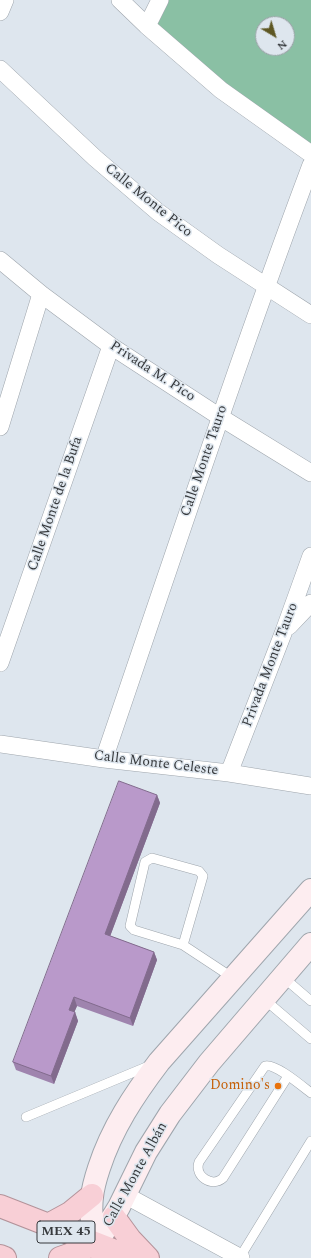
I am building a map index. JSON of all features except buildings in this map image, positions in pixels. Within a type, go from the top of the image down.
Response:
[{"type":"highway","points":[[48,1225],[70,1213],[92,1195]]},
{"type":"highway","name":"MEX 45","points":[[0,1206],[48,1225],[99,1250],[133,1258]]},
{"type":"highway","points":[[114,1217],[130,1239],[148,1258]]},
{"type":"highway","points":[[60,1258],[80,1251],[99,1250]]},
{"type":"highway","points":[[0,1256],[5,1258]]},
{"type":"main road","name":"Calle Monte Albán","points":[[99,1250],[91,1218],[92,1195],[102,1158],[125,1110],[141,1086],[160,1062],[311,890]]},
{"type":"main road","name":"Calle Monte Albán","points":[[99,1250],[104,1232],[114,1217],[146,1152],[170,1114],[209,1063],[311,944]]},
{"type":"street","points":[[0,12],[5,0]]},
{"type":"street","points":[[120,0],[147,26],[221,90],[311,154]]},
{"type":"street","points":[[147,26],[160,0]]},
{"type":"street","name":"Calle Monte Pico","points":[[0,69],[94,158],[158,212],[218,255],[311,315]]},
{"type":"street","name":"Calle Monte Tauro","points":[[104,759],[220,417],[266,286],[311,166]]},
{"type":"street","name":"Privada M. Pico","points":[[0,260],[42,294],[112,346],[220,417],[311,473]]},
{"type":"street","points":[[0,427],[42,294]]},
{"type":"street","name":"Calle Monte de la Bufa","points":[[0,663],[112,346]]},
{"type":"street","name":"Privada Monte Tauro","points":[[229,773],[284,631],[311,556]]},
{"type":"street","points":[[284,631],[311,603]]},
{"type":"street","name":"Calle Monte Celeste","points":[[0,744],[104,759],[229,773],[311,786]]},
{"type":"street","points":[[125,1195],[240,1258]]},
{"type":"lane","points":[[183,945],[203,876],[199,871],[149,858],[146,862],[130,926],[134,930],[183,945],[234,978]]},
{"type":"lane","points":[[283,977],[311,1001]]},
{"type":"lane","points":[[264,1000],[311,1039]]},
{"type":"lane","points":[[26,1117],[134,1071],[160,1062]]},
{"type":"lane","points":[[288,1076],[223,1178],[220,1181],[214,1182],[201,1176],[197,1167],[199,1162],[265,1066],[268,1065],[274,1067],[288,1076],[311,1093]]},
{"type":"lane","points":[[240,1258],[311,1141]]},
{"type":"green space","points":[[167,0],[311,0],[311,158],[151,35]]},
{"type":"place","name":"Domino's","points":[[278,1086]]}]
